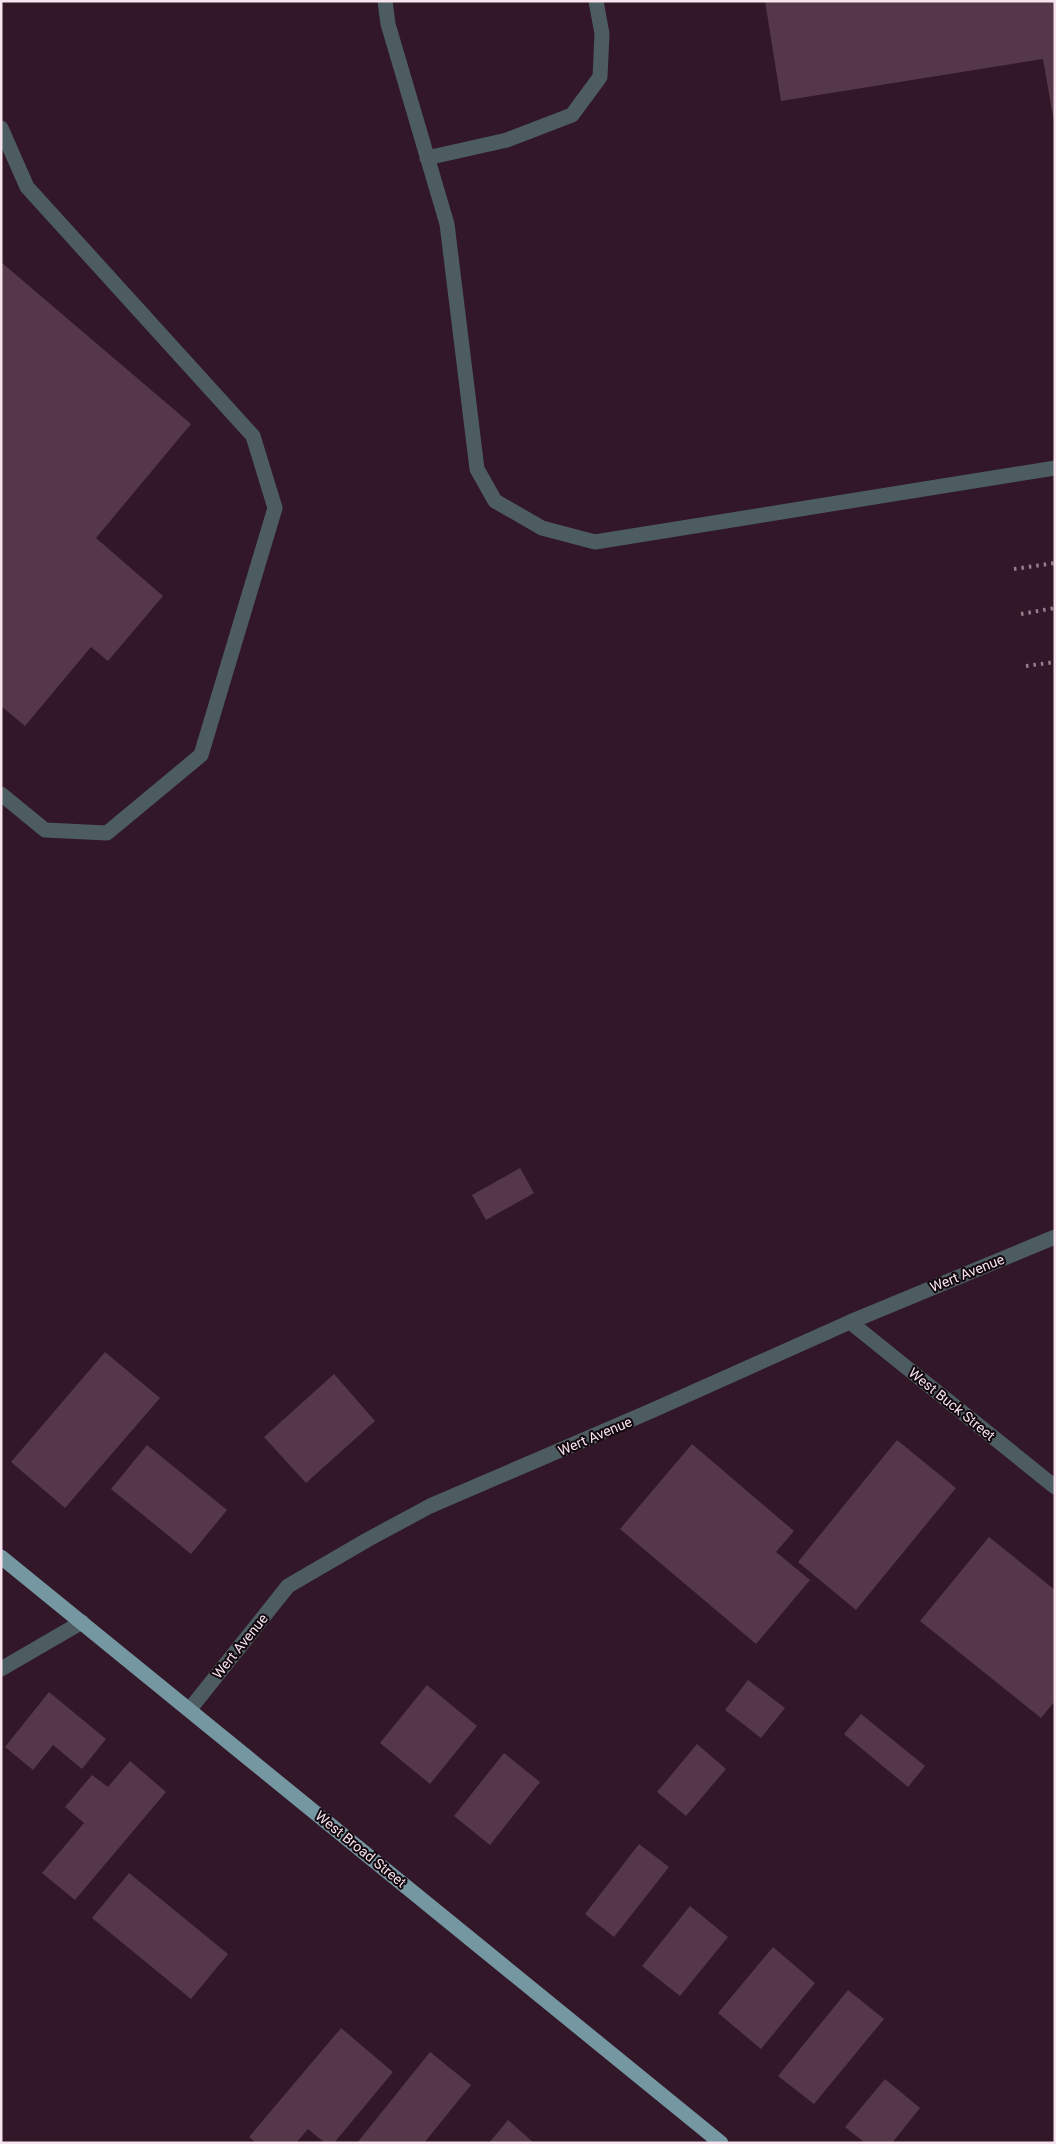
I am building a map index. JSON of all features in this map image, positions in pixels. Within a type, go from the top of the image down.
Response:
[{"type":"main road","name":"West Broad Street","points":[[1,1557],[721,2143]]},
{"type":"street","points":[[385,1],[388,24],[447,224],[476,469],[495,501],[542,528],[595,542],[1055,468]]},
{"type":"street","points":[[427,158],[507,140],[572,115],[600,77],[602,34],[596,1]]},
{"type":"street","points":[[1,128],[27,187],[253,436],[275,508],[201,755],[107,833],[45,830],[1,794]]},
{"type":"street","name":"Wert Avenue","points":[[190,1709],[288,1586],[430,1506],[651,1411],[850,1322],[1055,1237]]},
{"type":"street","name":"West Buck Street","points":[[850,1322],[1055,1487]]},
{"type":"street","points":[[1,1669],[82,1622]]},
{"type":"building","points":[[765,1],[1055,1],[1055,128],[1043,59],[781,101]]},
{"type":"building","points":[[1,262],[191,424],[96,538],[163,596],[108,661],[91,647],[25,726],[1,706]]},
{"type":"building","points":[[520,1168],[534,1193],[486,1220],[472,1195]]},
{"type":"building","points":[[105,1352],[160,1398],[65,1508],[11,1462]]},
{"type":"building","points":[[334,1374],[375,1421],[306,1483],[264,1437]]},
{"type":"building","points":[[897,1440],[956,1488],[856,1610],[798,1562]]},
{"type":"building","points":[[692,1444],[794,1531],[776,1552],[810,1580],[756,1644],[620,1529]]},
{"type":"building","points":[[147,1445],[227,1510],[191,1554],[111,1489]]},
{"type":"building","points":[[989,1537],[1055,1590],[1055,1701],[1041,1718],[920,1621]]},
{"type":"building","points":[[748,1680],[785,1708],[761,1738],[725,1710]]},
{"type":"building","points":[[427,1685],[477,1726],[430,1784],[380,1743]]},
{"type":"building","points":[[49,1692],[106,1739],[82,1769],[53,1745],[33,1770],[5,1747]]},
{"type":"building","points":[[861,1714],[925,1766],[908,1787],[844,1734]]},
{"type":"building","points":[[697,1744],[726,1769],[686,1816],[657,1792]]},
{"type":"building","points":[[504,1753],[540,1782],[490,1845],[454,1816]]},
{"type":"building","points":[[130,1761],[166,1792],[75,1900],[42,1873],[84,1823],[65,1807],[92,1775],[108,1787]]},
{"type":"building","points":[[639,1844],[669,1867],[614,1937],[585,1914]]},
{"type":"building","points":[[129,1873],[228,1954],[191,1999],[92,1918]]},
{"type":"building","points":[[690,1906],[728,1937],[680,1996],[642,1966]]},
{"type":"building","points":[[773,1947],[815,1983],[761,2049],[718,2013]]},
{"type":"building","points":[[848,1990],[884,2019],[814,2104],[778,2076]]},
{"type":"building","points":[[341,2028],[393,2072],[334,2143],[325,2143],[308,2129],[296,2143],[256,2143],[249,2137]]},
{"type":"building","points":[[430,2052],[471,2085],[424,2143],[357,2143]]},
{"type":"building","points":[[885,2079],[920,2108],[892,2143],[865,2143],[845,2127]]},
{"type":"building","points":[[508,2120],[534,2143],[489,2143]]},
{"type":"railway","points":[[1014,569],[1055,563]]},
{"type":"railway","points":[[1021,614],[1055,608]]},
{"type":"railway","points":[[1026,666],[1055,662]]}]
